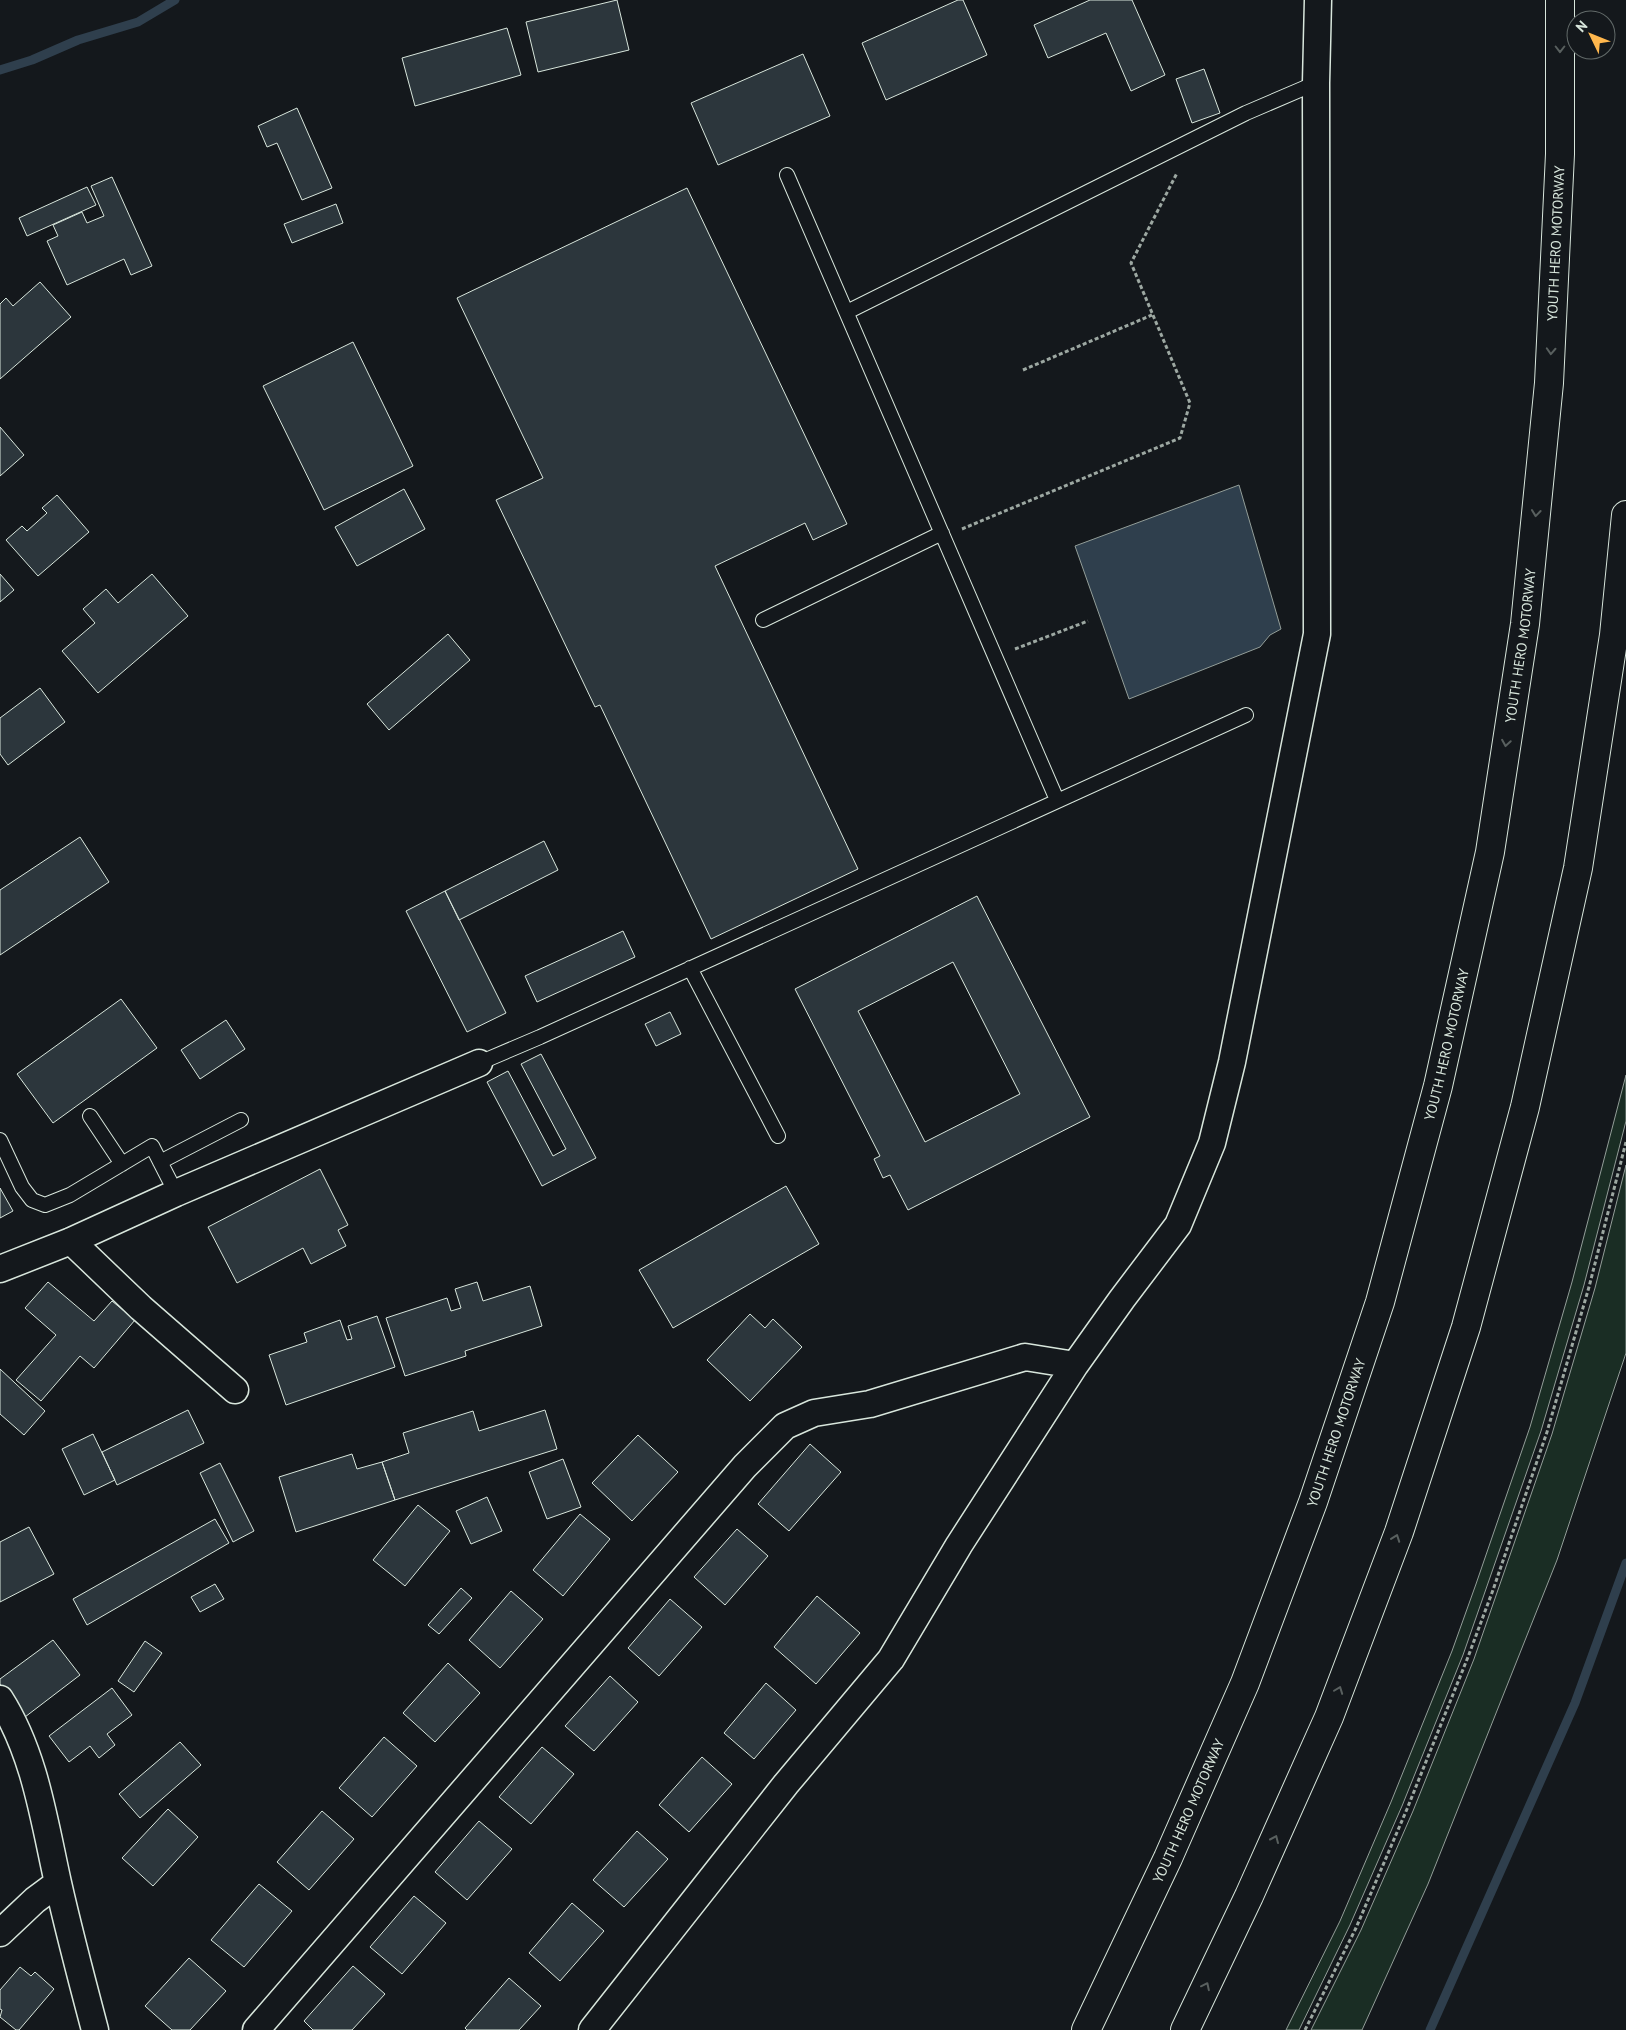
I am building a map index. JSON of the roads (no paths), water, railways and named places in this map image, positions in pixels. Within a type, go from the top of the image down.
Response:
[{"type":"highway","name":"YOUTH HERO MOTORWAY","points":[[1086,2030],[1168,1858],[1245,1683],[1314,1502],[1380,1302],[1438,1086],[1490,852],[1525,624],[1549,383],[1560,154],[1560,0]]},
{"type":"highway","points":[[1185,2030],[1249,1896],[1328,1717],[1399,1532],[1466,1327],[1525,1107],[1578,868],[1614,635],[1626,515]]},
{"type":"street","points":[[592,2030],[786,1784],[891,1659],[959,1545],[1075,1364],[1178,1225],[1212,1143],[1232,1062],[1317,634],[1316,83],[1318,0]]},
{"type":"street","points":[[0,1269],[479,1063]]},
{"type":"street","points":[[71,1240],[141,1308],[236,1390]]},
{"type":"street","points":[[256,2030],[745,1466],[784,1426],[814,1413],[870,1404],[1025,1357],[1075,1364]]},
{"type":"street","points":[[0,1699],[10,1715],[38,1785],[91,2028]]},
{"type":"street","points":[[0,1933],[35,1900],[58,1883]]},
{"type":"lane","points":[[847,312],[1246,112],[1316,83]]},
{"type":"lane","points":[[787,175],[1057,800]]},
{"type":"lane","points":[[763,620],[942,533]]},
{"type":"lane","points":[[479,1063],[540,1037],[1246,715]]},
{"type":"lane","points":[[690,968],[778,1136]]},
{"type":"lane","points":[[90,1116],[122,1164]]},
{"type":"lane","points":[[160,1162],[241,1120]]},
{"type":"lane","points":[[0,1140],[22,1187],[32,1200],[45,1204],[70,1195],[152,1146],[176,1193]]},
{"type":"water","points":[[1239,485],[1281,629],[1270,635],[1260,647],[1129,699],[1075,546]]},
{"type":"waterway","points":[[0,70],[32,60],[78,40],[138,22],[175,0]]},
{"type":"waterway","points":[[1430,2030],[1575,1703],[1626,1563]]}]
